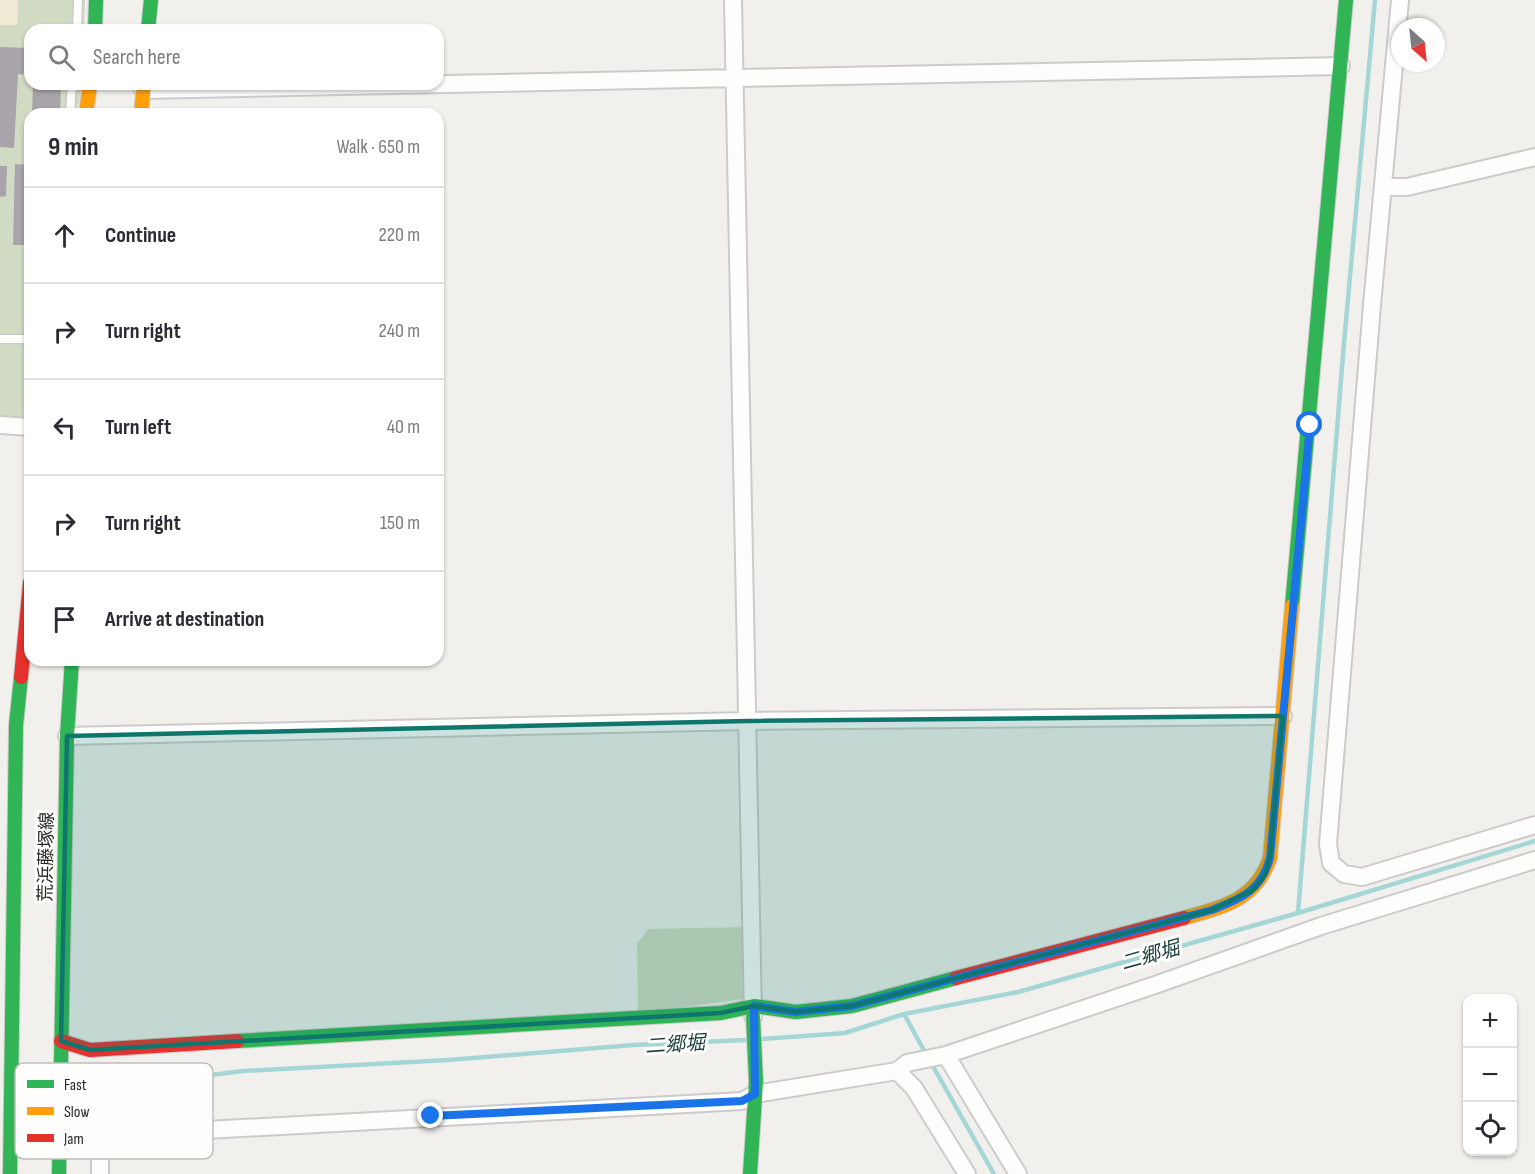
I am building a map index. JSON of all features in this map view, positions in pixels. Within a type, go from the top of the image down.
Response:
[{"type":"street","points":[[94,24],[96,0]]},
{"type":"street","points":[[149,24],[151,0]]},
{"type":"street","points":[[733,0],[755,1088],[750,1174]]},
{"type":"street","points":[[60,1048],[90,1050],[753,1011],[795,1012],[852,1006],[1212,910],[1253,890],[1265,875],[1268,867],[1346,0]]},
{"type":"street","points":[[1400,0],[1372,305],[1328,844],[1331,863],[1344,873],[1362,878],[1535,825]]},
{"type":"street","points":[[444,83],[1341,66]]},
{"type":"street","points":[[87,108],[89,90]]},
{"type":"street","points":[[141,108],[143,90]]},
{"type":"street","points":[[1384,187],[1407,188],[1535,158]]},
{"type":"street","points":[[0,425],[24,427]]},
{"type":"street","points":[[10,1174],[16,724],[24,643]]},
{"type":"street","name":"荒浜藤塚線","points":[[60,1063],[67,735],[72,666]]},
{"type":"street","points":[[67,735],[748,721],[1283,716]]},
{"type":"street","points":[[213,1130],[742,1101],[755,1088],[902,1067],[942,1055],[1155,985],[1321,926],[1535,860]]},
{"type":"street","points":[[942,1055],[1018,1174]]},
{"type":"street","points":[[902,1067],[967,1174]]},
{"type":"lane","points":[[77,24],[78,0]]},
{"type":"lane","points":[[70,108],[71,90]]},
{"type":"lane","points":[[0,339],[24,339]]},
{"type":"highlighted area","points":[[1283,716],[1270,858],[1265,875],[1253,890],[1212,910],[852,1006],[796,1012],[754,1006],[721,1013],[90,1050],[61,1041],[67,736],[748,721]]},
{"type":"green space","points":[[0,0],[85,0],[84,24],[24,24],[24,90],[81,90],[78,108],[24,108],[24,416],[0,418]]},
{"type":"green space","points":[[742,927],[743,999],[638,1013],[637,944],[648,929]]},
{"type":"sand","points":[[0,0],[18,0],[17,25],[0,25]]},
{"type":"building","points":[[0,47],[24,48],[24,74],[18,74],[14,148],[0,147]]},
{"type":"building","points":[[33,90],[61,90],[60,108],[32,108]]},
{"type":"building","points":[[15,164],[24,165],[24,245],[13,245]]},
{"type":"building","points":[[0,166],[7,166],[6,196],[0,197]]},
{"type":"waterway","points":[[1298,913],[1344,343],[1375,0]]},
{"type":"waterway","name":"二郷堀","points":[[761,1039],[845,1033],[904,1014],[1018,992],[1298,913],[1535,841]]},
{"type":"waterway","points":[[904,1014],[926,1054]]},
{"type":"waterway","name":"二郷堀","points":[[213,1075],[243,1071],[448,1060],[633,1045],[746,1040]]},
{"type":"waterway","points":[[930,1061],[994,1174]]},
{"type":"traffic: fast","points":[[95,24],[96,0]]},
{"type":"traffic: fast","points":[[149,24],[151,0]]},
{"type":"traffic: fast","points":[[1292,606],[1346,0]]},
{"type":"traffic: fast","points":[[61,1063],[67,736],[72,666]]},
{"type":"traffic: fast","points":[[10,1174],[16,725],[21,677]]},
{"type":"traffic: fast","points":[[237,1041],[721,1013],[754,1006],[796,1012],[852,1006],[956,978]]},
{"type":"traffic: fast","points":[[750,1174],[756,1082],[753,1016]]},
{"type":"traffic: fast","points":[[59,1159],[59,1174]]},
{"type":"traffic: slow","points":[[87,108],[89,90]]},
{"type":"traffic: slow","points":[[142,108],[143,90]]},
{"type":"traffic: slow","points":[[1184,918],[1225,905],[1247,893],[1264,872],[1270,858],[1292,606]]},
{"type":"traffic: jam","points":[[21,677],[24,646]]},
{"type":"traffic: jam","points":[[956,978],[1184,918]]},
{"type":"traffic: jam","points":[[61,1041],[90,1050],[237,1041]]},
{"type":"route","points":[[431,1116],[742,1101],[755,1094],[754,1006],[795,1012],[852,1006],[1212,910],[1253,890],[1265,875],[1270,858],[1310,425]]}]
